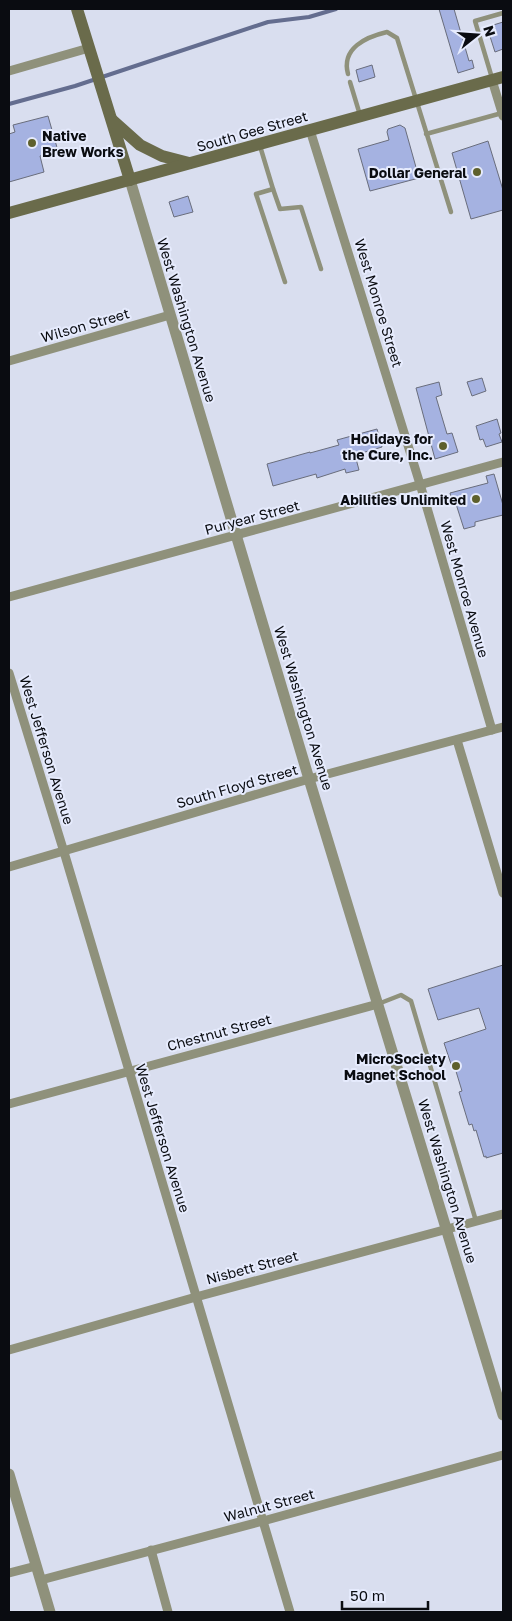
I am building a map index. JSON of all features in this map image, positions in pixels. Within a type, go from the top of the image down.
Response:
[{"type":"main road","name":"West Washington Avenue","points":[[77,9],[130,180]]},
{"type":"main road","name":"South Gee Street","points":[[9,213],[498,78]]},
{"type":"main road","points":[[112,120],[140,145],[162,156],[191,163]]},
{"type":"street","points":[[9,71],[91,52]]},
{"type":"street","points":[[498,78],[503,114]]},
{"type":"street","name":"West Monroe Street","points":[[310,130],[420,484]]},
{"type":"street","name":"West Washington Avenue","points":[[130,180],[309,779],[503,1415]]},
{"type":"street","name":"Wilson Street","points":[[9,362],[170,315]]},
{"type":"street","name":"Puryear Street","points":[[9,597],[503,462]]},
{"type":"street","name":"West Monroe Avenue","points":[[420,484],[492,730]]},
{"type":"street","name":"West Jefferson Avenue","points":[[9,673],[290,1612]]},
{"type":"street","name":"South Floyd Street","points":[[9,867],[309,779],[503,727]]},
{"type":"street","points":[[457,740],[503,893]]},
{"type":"street","name":"Chestnut Street","points":[[9,1104],[378,1004]]},
{"type":"street","name":"Nisbett Street","points":[[9,1350],[503,1214]]},
{"type":"street","name":"Walnut Street","points":[[40,1580],[503,1455]]},
{"type":"street","points":[[9,1474],[50,1612]]},
{"type":"street","points":[[151,1550],[168,1612]]},
{"type":"street","points":[[9,1573],[36,1566]]},
{"type":"lane","points":[[498,78],[475,21],[503,13]]},
{"type":"lane","points":[[348,74],[346,67],[351,50],[369,36],[387,32],[397,38],[450,212]]},
{"type":"lane","points":[[350,82],[360,116]]},
{"type":"lane","points":[[426,134],[503,114]]},
{"type":"lane","points":[[260,144],[280,209],[301,207],[321,269]]},
{"type":"lane","points":[[273,189],[256,194],[285,282]]},
{"type":"lane","points":[[378,1004],[401,995],[411,1001],[476,1221]]},
{"type":"building","points":[[439,9],[454,9],[469,61],[472,60],[474,68],[458,73]]},
{"type":"building","points":[[503,22],[503,49],[495,52],[487,27]]},
{"type":"building","points":[[372,65],[375,77],[359,82],[356,70]]},
{"type":"building","name":"Native Brew Works","points":[[48,116],[58,151],[40,156],[44,172],[9,182],[9,134],[15,132],[13,125]]},
{"type":"building","points":[[400,125],[405,128],[419,178],[370,191],[358,149],[389,140],[388,129]]},
{"type":"building","name":"Dollar General","points":[[488,141],[503,190],[503,210],[471,219],[452,153]]},
{"type":"building","points":[[188,196],[193,212],[174,217],[169,202]]},
{"type":"building","points":[[482,378],[486,391],[472,396],[467,382]]},
{"type":"building","points":[[439,382],[442,395],[436,397],[447,434],[452,433],[458,452],[435,459],[416,388]]},
{"type":"building","points":[[497,419],[502,442],[486,447],[483,439],[480,440],[476,426]]},
{"type":"building","points":[[377,429],[382,447],[355,455],[359,470],[346,473],[345,469],[317,478],[316,474],[273,486],[267,464],[339,445],[337,440]]},
{"type":"building","name":"Abilities Unlimited","points":[[494,474],[503,505],[503,515],[475,522],[475,526],[464,529],[456,504],[453,504],[450,493],[488,483],[486,476]]},
{"type":"building","points":[[503,965],[503,1153],[486,1158],[486,1156],[484,1157],[476,1130],[474,1131],[472,1124],[469,1125],[459,1092],[462,1091],[455,1068],[451,1064],[444,1043],[486,1029],[479,1008],[438,1020],[428,989]]},
{"type":"waterway","points":[[9,104],[75,86],[268,22],[309,17],[336,9]]},
{"type":"place","name":"Native Brew Works","points":[[32,143]]},
{"type":"place","name":"Dollar General","points":[[477,172]]},
{"type":"place","name":"Holidays for the Cure, Inc.","points":[[443,446]]},
{"type":"place","name":"Abilities Unlimited","points":[[476,499]]},
{"type":"place","name":"MicroSociety Magnet School","points":[[456,1066]]}]
